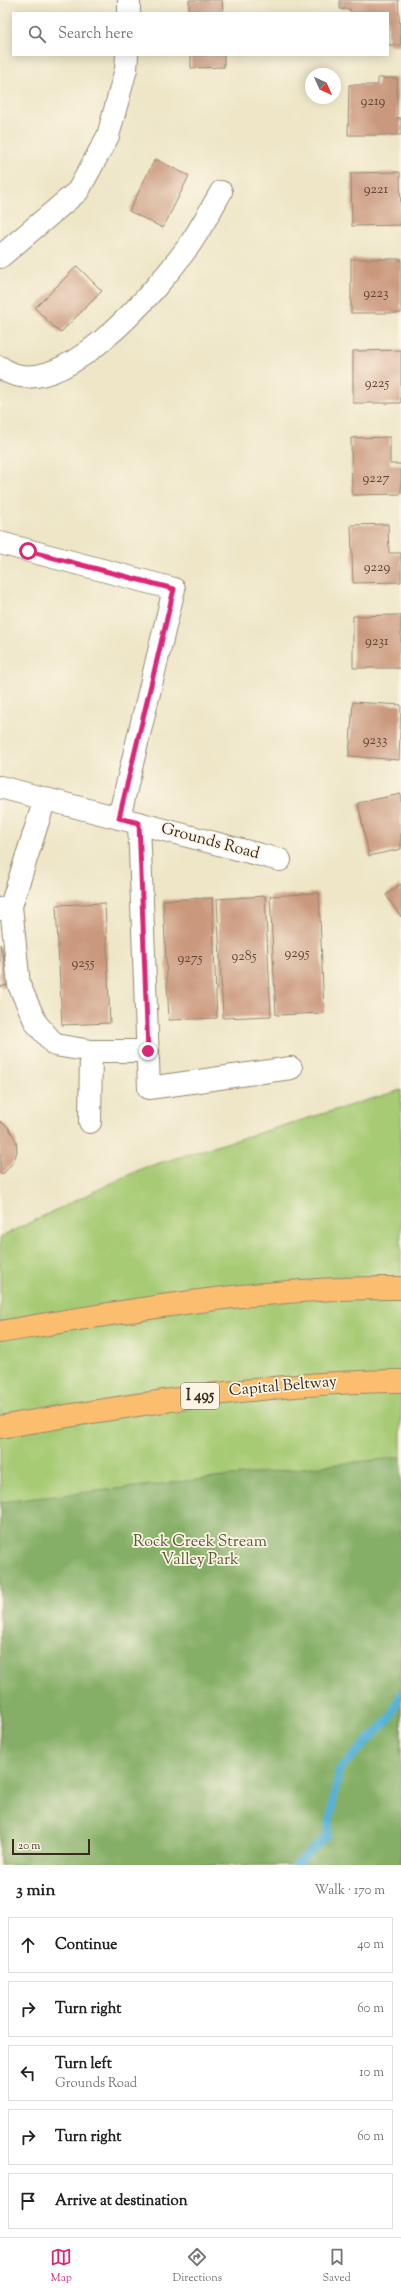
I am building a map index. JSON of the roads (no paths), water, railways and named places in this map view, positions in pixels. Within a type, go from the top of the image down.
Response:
[{"type":"highway","points":[[0,1332],[231,1297],[350,1287],[401,1288]]},
{"type":"highway","name":"Capital Beltway","points":[[0,1427],[228,1392],[342,1381],[401,1381]]},
{"type":"street","points":[[129,0],[129,12]]},
{"type":"street","points":[[0,257],[78,192],[108,136],[126,69],[127,56]]},
{"type":"street","points":[[0,366],[6,371],[22,377],[37,376],[67,365],[105,340],[154,291],[189,246],[221,192]]},
{"type":"street","points":[[0,543],[174,589],[129,820],[148,1051],[149,1088],[291,1068]]},
{"type":"street","name":"Grounds Road","points":[[0,787],[280,860]]},
{"type":"street","points":[[45,799],[6,908],[19,985],[36,1023],[55,1045],[91,1051],[148,1051]]},
{"type":"street","points":[[90,1122],[91,1051]]},
{"type":"waterway","points":[[296,1865],[327,1836],[339,1770],[390,1718],[401,1694]]},
{"type":"park label","name":"Rock Creek Stream Valley Park","points":[[200,1551]]}]
